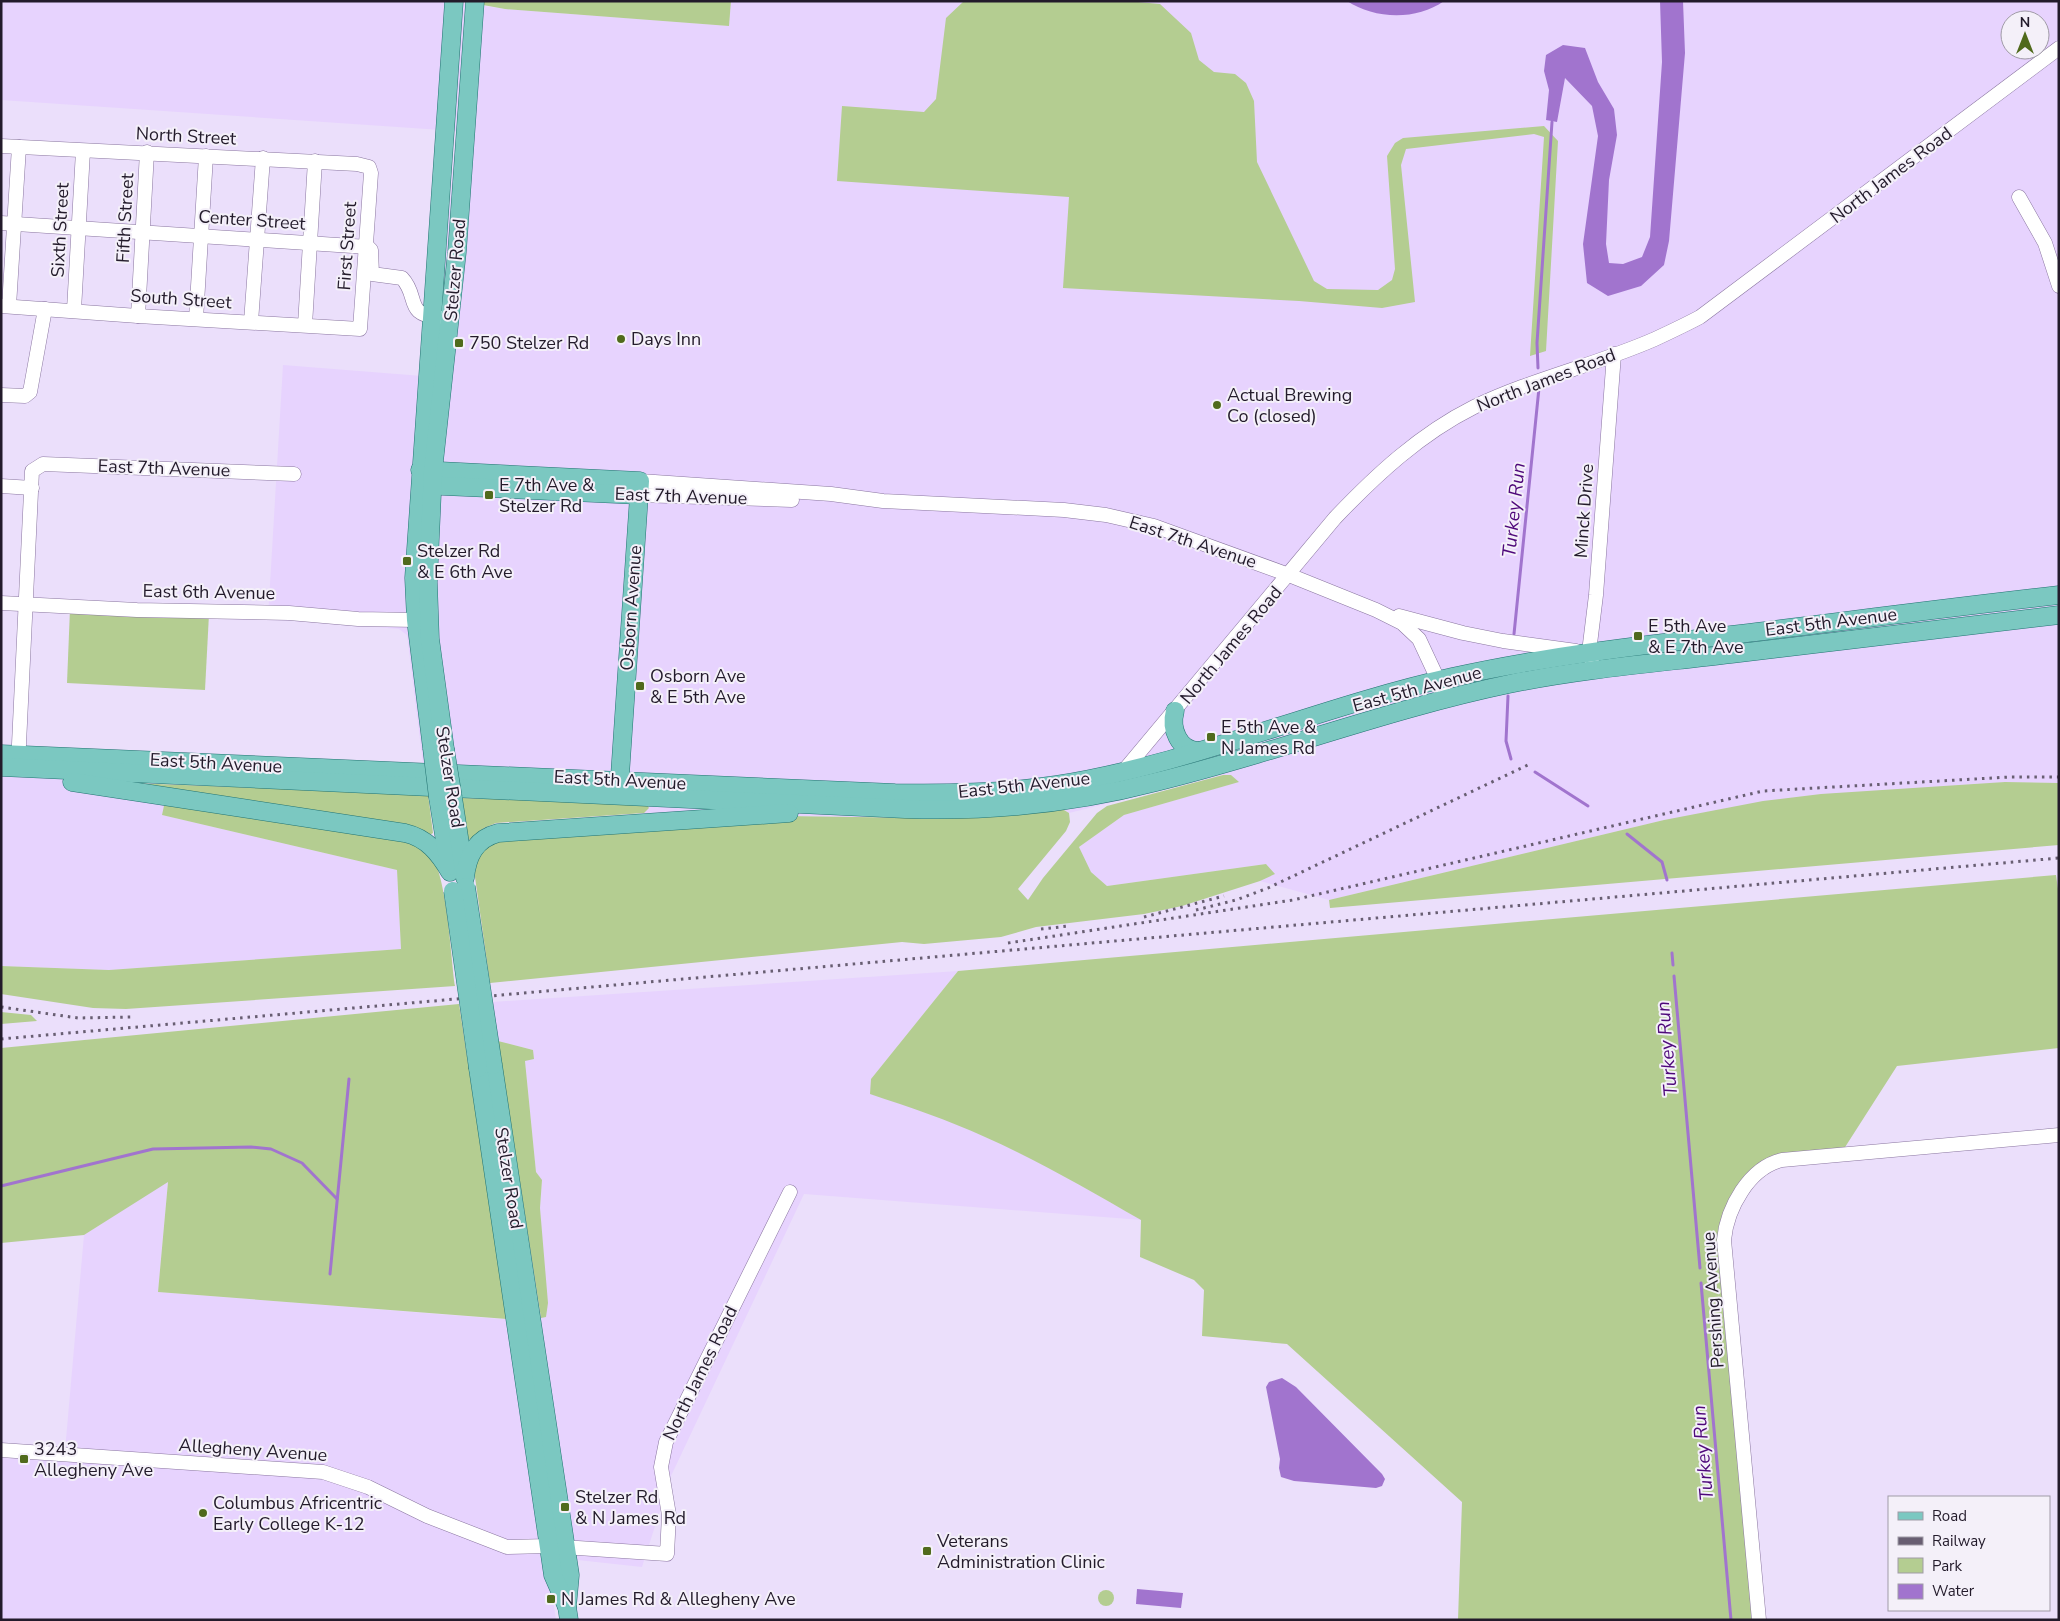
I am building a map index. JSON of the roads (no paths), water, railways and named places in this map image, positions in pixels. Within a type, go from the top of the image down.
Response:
[{"type":"main road","name":"Stelzer Road","points":[[438,748],[429,620],[426,478],[431,317],[454,1]]},
{"type":"main road","name":"Stelzer Road","points":[[475,1],[451,318],[436,436],[426,478],[414,578],[416,620],[446,797],[557,1547]]},
{"type":"main road","points":[[436,436],[438,450],[446,460],[465,470],[491,474]]},
{"type":"main road","name":"East 7th Avenue","points":[[426,478],[491,474],[639,488]]},
{"type":"main road","name":"East 7th Avenue","points":[[426,478],[639,488]]},
{"type":"main road","name":"Osborn Avenue","points":[[619,787],[639,488]]},
{"type":"main road","name":"East 5th Avenue","points":[[10,761],[619,787],[937,794],[977,793],[1056,785],[1123,772],[1438,680],[1589,652],[2059,596]]},
{"type":"main road","name":"East 5th Avenue","points":[[619,787],[905,809],[958,809],[1051,802],[1105,793],[1223,764],[1358,722],[1509,684],[1594,670],[2059,615]]},
{"type":"main road","points":[[1174,712],[1173,728],[1178,738],[1187,748],[1198,751]]},
{"type":"main road","points":[[10,761],[76,783],[405,833],[421,839],[434,849],[458,882]]},
{"type":"main road","points":[[458,882],[470,853],[482,841],[498,833],[778,814],[905,809]]},
{"type":"main road","points":[[557,1547],[570,1585],[568,1613]]},
{"type":"street","name":"North James Road","points":[[1105,793],[1355,498],[1410,447],[1481,404],[1529,383],[1655,339],[1700,317],[2059,48]]},
{"type":"street","name":"North Street","points":[[1,146],[263,158],[357,164],[369,167]]},
{"type":"street","points":[[5,306],[8,224],[18,147]]},
{"type":"street","name":"Sixth Street","points":[[74,310],[83,151]]},
{"type":"street","name":"Fifth Street","points":[[138,316],[147,152]]},
{"type":"street","points":[[196,318],[206,156]]},
{"type":"street","points":[[251,322],[263,158]]},
{"type":"street","points":[[305,325],[315,161]]},
{"type":"street","name":"First Street","points":[[360,328],[371,173],[369,167]]},
{"type":"street","points":[[2019,197],[2045,243],[2059,286]]},
{"type":"street","name":"Center Street","points":[[8,224],[365,246]]},
{"type":"street","points":[[365,246],[371,250],[372,274],[402,278],[412,305],[418,312],[431,317],[451,318]]},
{"type":"street","name":"South Street","points":[[5,306],[138,316],[360,328]]},
{"type":"street","points":[[1,395],[25,396],[30,392],[46,309]]},
{"type":"street","name":"Minck Drive","points":[[1594,670],[1589,652],[1596,595],[1614,354]]},
{"type":"street","name":"East 7th Avenue","points":[[32,488],[32,471],[43,464],[294,474]]},
{"type":"street","points":[[1,486],[32,488],[26,604],[10,761]]},
{"type":"street","name":"East 7th Avenue","points":[[639,488],[830,501],[883,501],[1064,510],[1113,517],[1177,533],[1289,575],[1376,610],[1402,623],[1416,634],[1428,655],[1447,699]]},
{"type":"street","name":"East 6th Avenue","points":[[1,603],[137,610],[289,613],[358,619],[416,620]]},
{"type":"street","name":"East 7th Avenue","points":[[1376,610],[1462,634],[1589,652]]},
{"type":"street","name":"Pershing Avenue","points":[[1759,1620],[1724,1240],[1731,1208],[1766,1166],[1782,1160],[2059,1135]]},
{"type":"street","name":"North James Road","points":[[557,1547],[667,1554],[669,1515],[661,1467],[666,1442],[790,1192]]},
{"type":"street","name":"Allegheny Avenue","points":[[1,1450],[324,1472],[368,1487],[427,1516],[507,1547],[557,1547]]},
{"type":"water","points":[[1347,1],[1444,1],[1421,12],[1395,15],[1370,11]]},
{"type":"water","points":[[1660,1],[1683,1],[1685,53],[1669,241],[1664,265],[1641,286],[1608,296],[1587,283],[1583,244],[1598,136],[1592,106],[1565,78],[1557,122],[1546,120],[1549,90],[1544,71],[1546,55],[1563,45],[1585,48],[1598,82],[1614,109],[1617,135],[1609,180],[1606,244],[1609,263],[1623,264],[1642,257],[1650,237],[1662,62]]},
{"type":"water","points":[[1282,1378],[1296,1387],[1382,1474],[1385,1479],[1382,1486],[1376,1488],[1294,1481],[1281,1477],[1280,1459],[1266,1387],[1269,1382]]},
{"type":"water","points":[[1137,1589],[1183,1593],[1181,1608],[1136,1604]]},
{"type":"waterway","name":"Turkey Run","points":[[1538,368],[1537,343],[1552,122]]},
{"type":"waterway","name":"Turkey Run","points":[[1514,634],[1539,388]]},
{"type":"waterway","name":"Turkey Run","points":[[1508,696],[1506,741],[1511,759]]},
{"type":"waterway","name":"Turkey Run","points":[[1535,772],[1588,806]]},
{"type":"waterway","name":"Turkey Run","points":[[1627,834],[1662,862],[1667,880]]},
{"type":"waterway","name":"Turkey Run","points":[[1672,953],[1673,965]]},
{"type":"waterway","name":"Turkey Run","points":[[1674,976],[1700,1268]]},
{"type":"waterway","points":[[330,1274],[349,1079]]},
{"type":"waterway","points":[[1,1186],[153,1149],[251,1147],[271,1149],[302,1163],[337,1199]]},
{"type":"waterway","name":"Turkey Run","points":[[1701,1283],[1731,1620]]},
{"type":"railway","points":[[1196,910],[1236,900],[1268,888],[1530,764]]},
{"type":"railway","points":[[1008,943],[1293,900],[1763,791],[2010,777],[2059,777]]},
{"type":"railway","points":[[1,1039],[2059,858]]},
{"type":"railway","points":[[1144,917],[1224,896]]},
{"type":"railway","points":[[1041,929],[1069,926]]},
{"type":"railway","points":[[1,1007],[78,1018],[132,1017]]},
{"type":"place","name":"Days Inn","points":[[621,339]]},
{"type":"place","name":"750 Stelzer Rd","points":[[459,343]]},
{"type":"place","name":"Actual Brewing Co (closed)","points":[[1217,405]]},
{"type":"place","name":"E 7th Ave & Stelzer Rd","points":[[489,495]]},
{"type":"place","name":"Stelzer Rd & E 6th Ave","points":[[407,561]]},
{"type":"place","name":"E 5th Ave & E 7th Ave","points":[[1638,636]]},
{"type":"place","name":"Osborn Ave & E 5th Ave","points":[[640,686]]},
{"type":"place","name":"E 5th Ave & N James Rd","points":[[1211,737]]},
{"type":"place","name":"3243 Allegheny Ave","points":[[24,1459]]},
{"type":"place","name":"Stelzer Rd & N James Rd","points":[[565,1507]]},
{"type":"place","name":"Columbus Africentric Early College K-12","points":[[203,1513]]},
{"type":"place","name":"Veterans Administration Clinic","points":[[927,1551]]},
{"type":"place","name":"N James Rd & Allegheny Ave","points":[[551,1599]]}]
